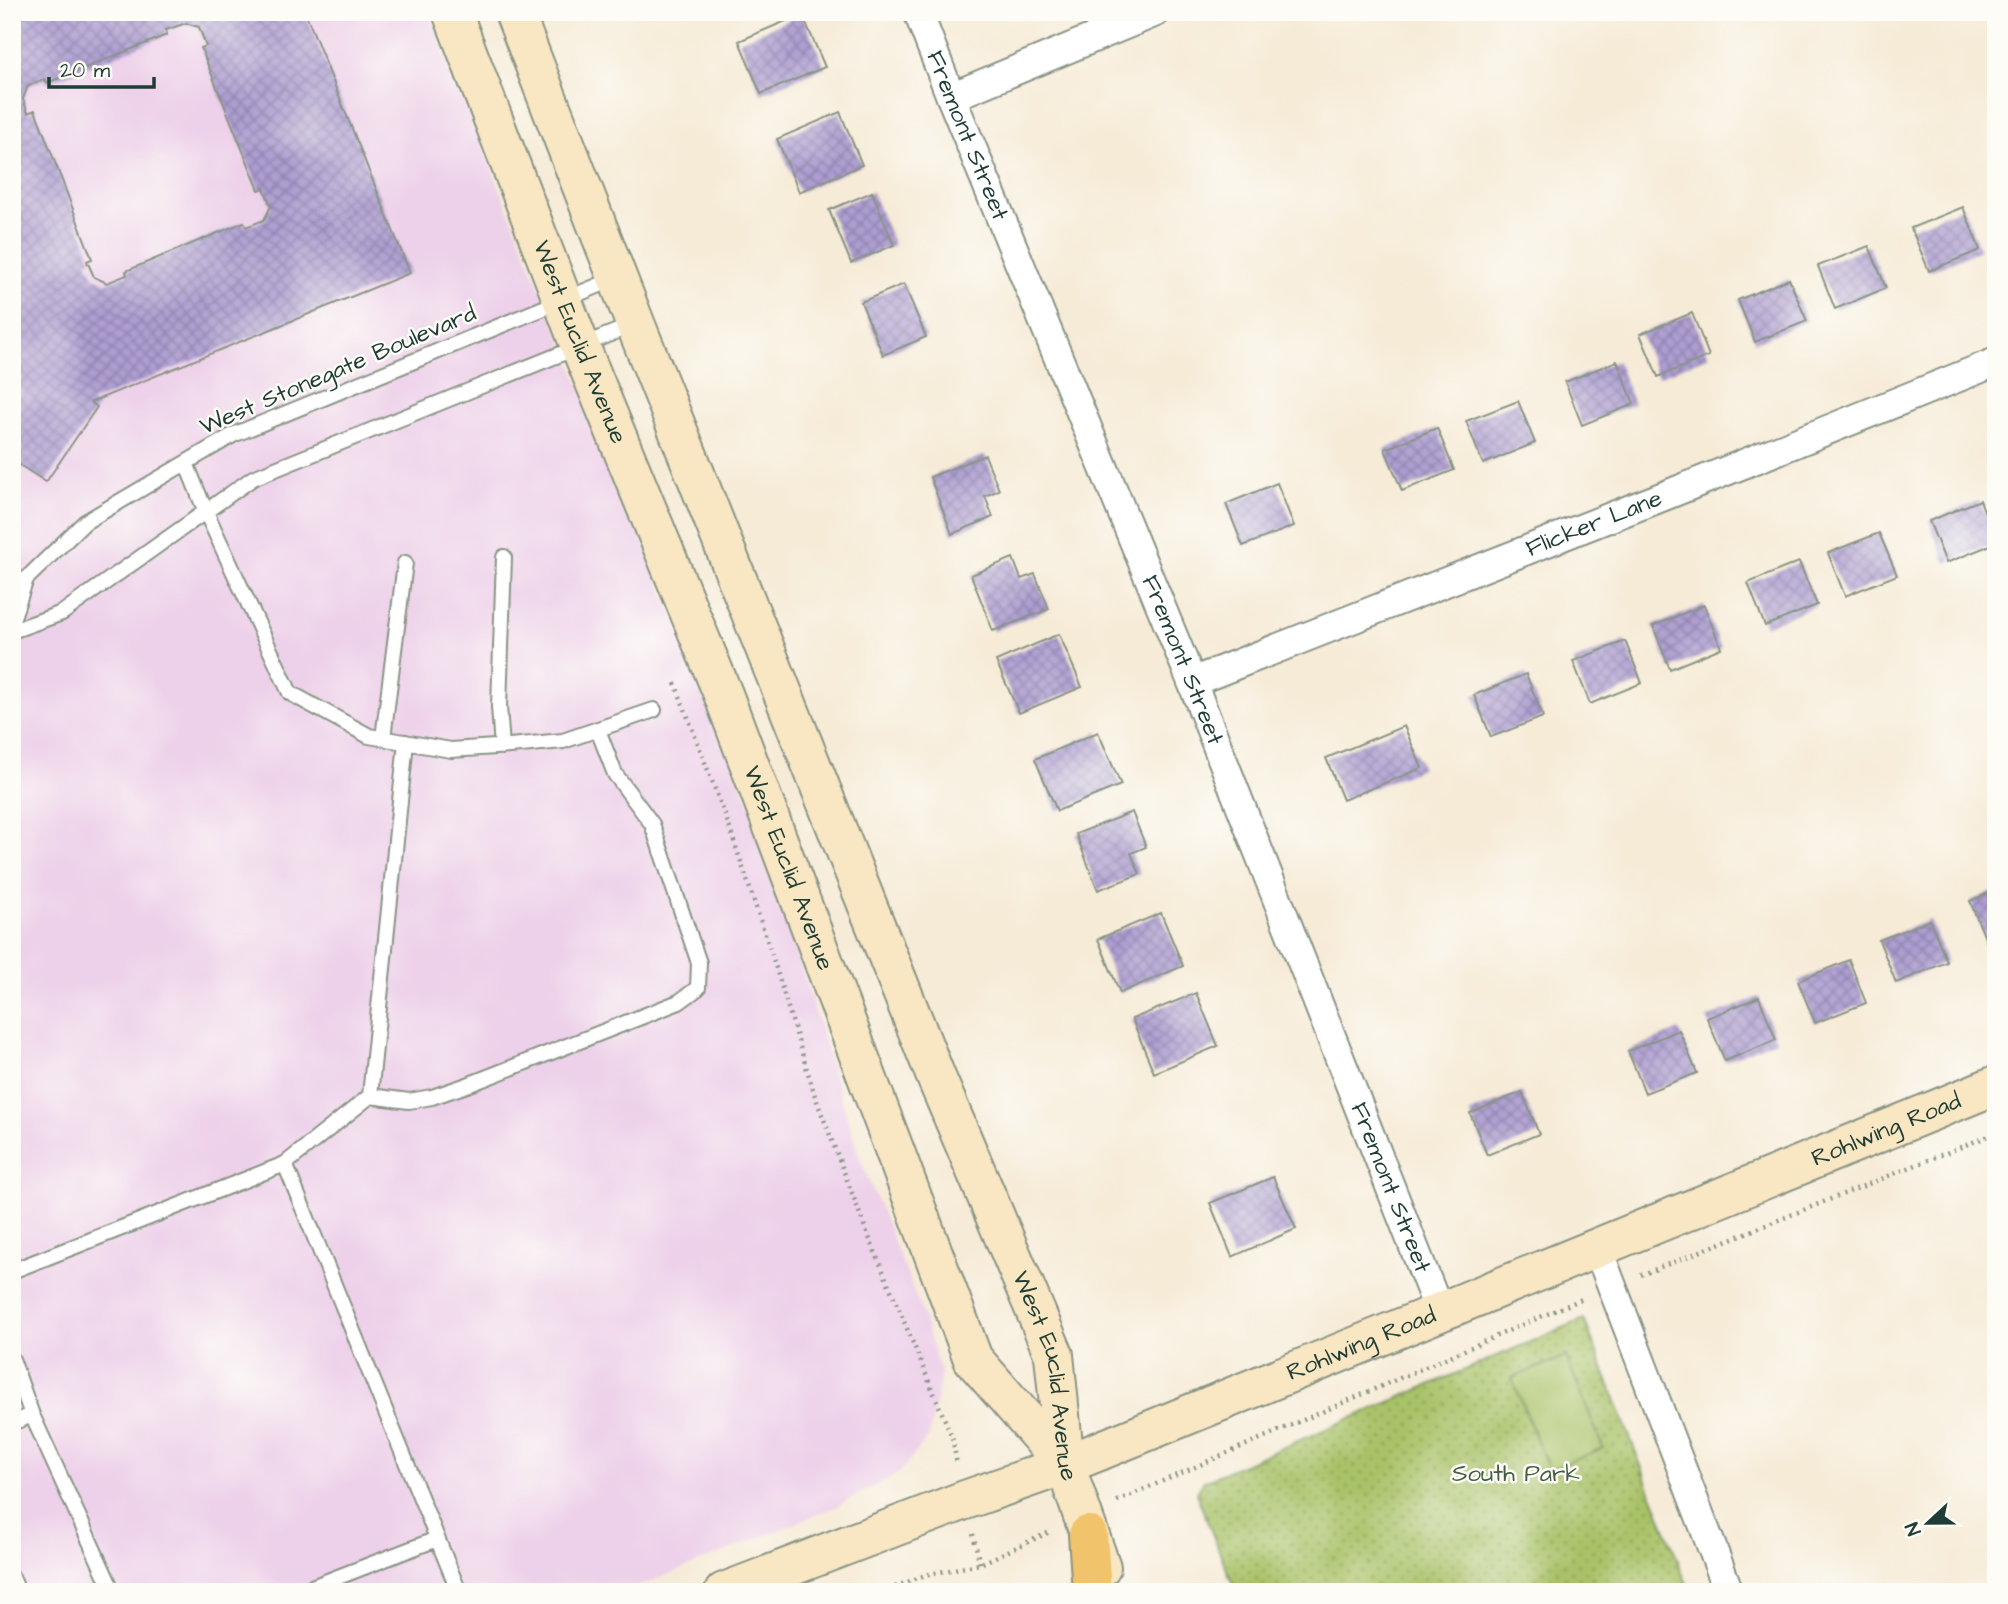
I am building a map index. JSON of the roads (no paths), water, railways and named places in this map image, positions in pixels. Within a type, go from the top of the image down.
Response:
[{"type":"highway","points":[[1088,1535],[1092,1592]]},
{"type":"main road","name":"West Euclid Avenue","points":[[452,12],[580,346],[723,694],[973,1359],[1065,1465]]},
{"type":"main road","name":"West Euclid Avenue","points":[[514,12],[635,324],[936,1077],[1054,1355],[1065,1465]]},
{"type":"main road","name":"Rohlwing Road","points":[[724,1592],[965,1500],[1065,1465],[1996,1085]]},
{"type":"main road","points":[[1065,1465],[1088,1535],[1111,1592]]},
{"type":"street","name":"Fremont Street","points":[[918,12],[1192,682],[1439,1311]]},
{"type":"street","points":[[951,97],[1156,12]]},
{"type":"street","name":"Flicker Lane","points":[[1192,682],[1996,362]]},
{"type":"street","points":[[1597,1247],[1729,1592]]},
{"type":"lane","name":"West Stonegate Boulevard","points":[[12,620],[26,579],[85,523],[233,435],[617,278]]},
{"type":"lane","points":[[12,631],[62,613],[253,478],[635,324]]},
{"type":"lane","points":[[186,463],[290,693],[369,736],[451,750],[502,747],[563,741],[654,710]]},
{"type":"lane","points":[[502,747],[499,707],[505,557]]},
{"type":"lane","points":[[383,738],[405,562]]},
{"type":"lane","points":[[370,1096],[410,1101],[457,1088],[679,1002],[698,988],[699,964],[652,824],[615,774],[598,730]]},
{"type":"lane","points":[[12,1271],[285,1164],[370,1096],[407,743]]},
{"type":"lane","points":[[285,1164],[459,1592]]},
{"type":"lane","points":[[12,1359],[32,1415],[113,1592]]},
{"type":"lane","points":[[12,1423],[32,1415]]},
{"type":"lane","points":[[299,1592],[438,1539]]},
{"type":"lane","points":[[12,1577],[18,1592]]},
{"type":"park label","name":"South Park","points":[[1516,1474]]}]
